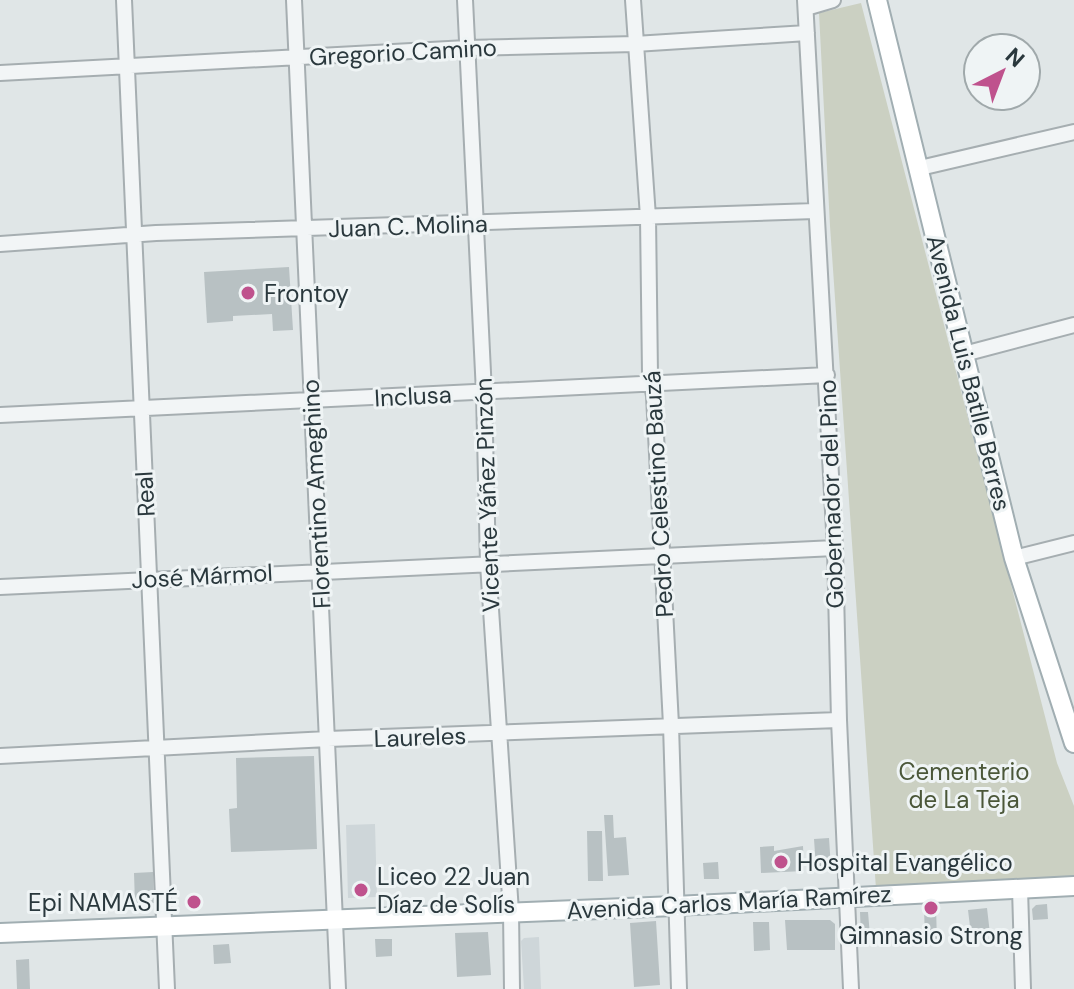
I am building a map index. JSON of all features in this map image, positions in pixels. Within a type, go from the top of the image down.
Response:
[{"type":"main road","name":"Avenida Luis Batlle Berres","points":[[877,0],[1014,558],[1073,739]]},
{"type":"main road","name":"Avenida Carlos María Ramírez","points":[[0,933],[675,906],[1074,886]]},
{"type":"street","name":"Real","points":[[124,0],[167,989]]},
{"type":"street","name":"Florentino Ameghino","points":[[294,0],[338,989]]},
{"type":"street","name":"Vicente Yáñez Pinzón","points":[[465,0],[484,393],[488,564],[511,912],[512,989]]},
{"type":"street","name":"Pedro Celestino Bauzá","points":[[633,0],[648,217],[652,384],[671,725],[679,989]]},
{"type":"street","points":[[806,4],[833,0]]},
{"type":"street","name":"Gobernador del Pino","points":[[806,4],[835,548],[851,989]]},
{"type":"street","name":"Gregorio Camino","points":[[0,73],[467,48],[635,44],[807,33]]},
{"type":"street","points":[[920,168],[1074,132]]},
{"type":"street","name":"Juan C. Molina","points":[[0,244],[134,236],[815,211]]},
{"type":"street","points":[[964,354],[1074,325]]},
{"type":"street","name":"Inclusa","points":[[0,415],[827,375]]},
{"type":"street","points":[[1014,558],[1074,543]]},
{"type":"street","name":"José Mármol","points":[[0,587],[835,548]]},
{"type":"street","name":"Laureles","points":[[0,756],[328,739],[839,720]]},
{"type":"street","points":[[1020,889],[1023,989]]},
{"type":"shaded area","points":[[375,824],[377,897],[348,898],[346,825]]},
{"type":"shaded area","points":[[539,937],[541,989],[524,989],[521,941]]},
{"type":"green space","name":"Cementerio de La Teja","points":[[861,3],[1057,763],[1074,806],[1074,881],[876,889],[830,226],[819,13]]},
{"type":"building","name":"Frontoy","points":[[289,267],[293,330],[273,331],[272,314],[233,316],[233,321],[207,323],[204,272]]},
{"type":"building","points":[[314,756],[317,849],[231,852],[229,809],[237,808],[236,758]]},
{"type":"building","points":[[604,815],[613,815],[614,838],[626,837],[629,875],[608,876]]},
{"type":"building","points":[[587,831],[602,831],[603,881],[588,881]]},
{"type":"building","points":[[829,838],[831,868],[816,868],[814,839]]},
{"type":"building","points":[[774,846],[774,851],[803,846],[804,871],[761,873],[760,847]]},
{"type":"building","points":[[718,862],[719,879],[704,879],[703,863]]},
{"type":"building","points":[[153,872],[154,903],[135,904],[134,873]]},
{"type":"building","points":[[1047,904],[1048,919],[1033,920],[1032,909],[1036,905]]},
{"type":"building","points":[[924,906],[936,906],[937,943],[925,943]]},
{"type":"building","points":[[987,908],[990,934],[971,935],[968,910]]},
{"type":"building","points":[[860,912],[868,912],[870,936],[861,937]]},
{"type":"building","points":[[785,920],[830,920],[835,924],[835,950],[787,950]]},
{"type":"building","points":[[656,921],[660,985],[634,987],[630,923]]},
{"type":"building","points":[[753,922],[769,922],[770,950],[754,951]]},
{"type":"building","points":[[488,932],[491,975],[457,977],[455,933]]},
{"type":"building","points":[[375,939],[392,939],[392,956],[376,957]]},
{"type":"building","points":[[229,944],[231,963],[214,964],[213,945]]},
{"type":"building","points":[[29,959],[30,989],[17,989],[16,960]]},
{"type":"place","name":"Frontoy","points":[[248,293]]},
{"type":"place","name":"Hospital Evangélico","points":[[781,862]]},
{"type":"place","name":"Liceo 22 Juan Díaz de Solís","points":[[361,890]]},
{"type":"place","name":"Epi NAMASTÉ","points":[[194,902]]},
{"type":"place","name":"Gimnasio Strong","points":[[931,908]]}]
